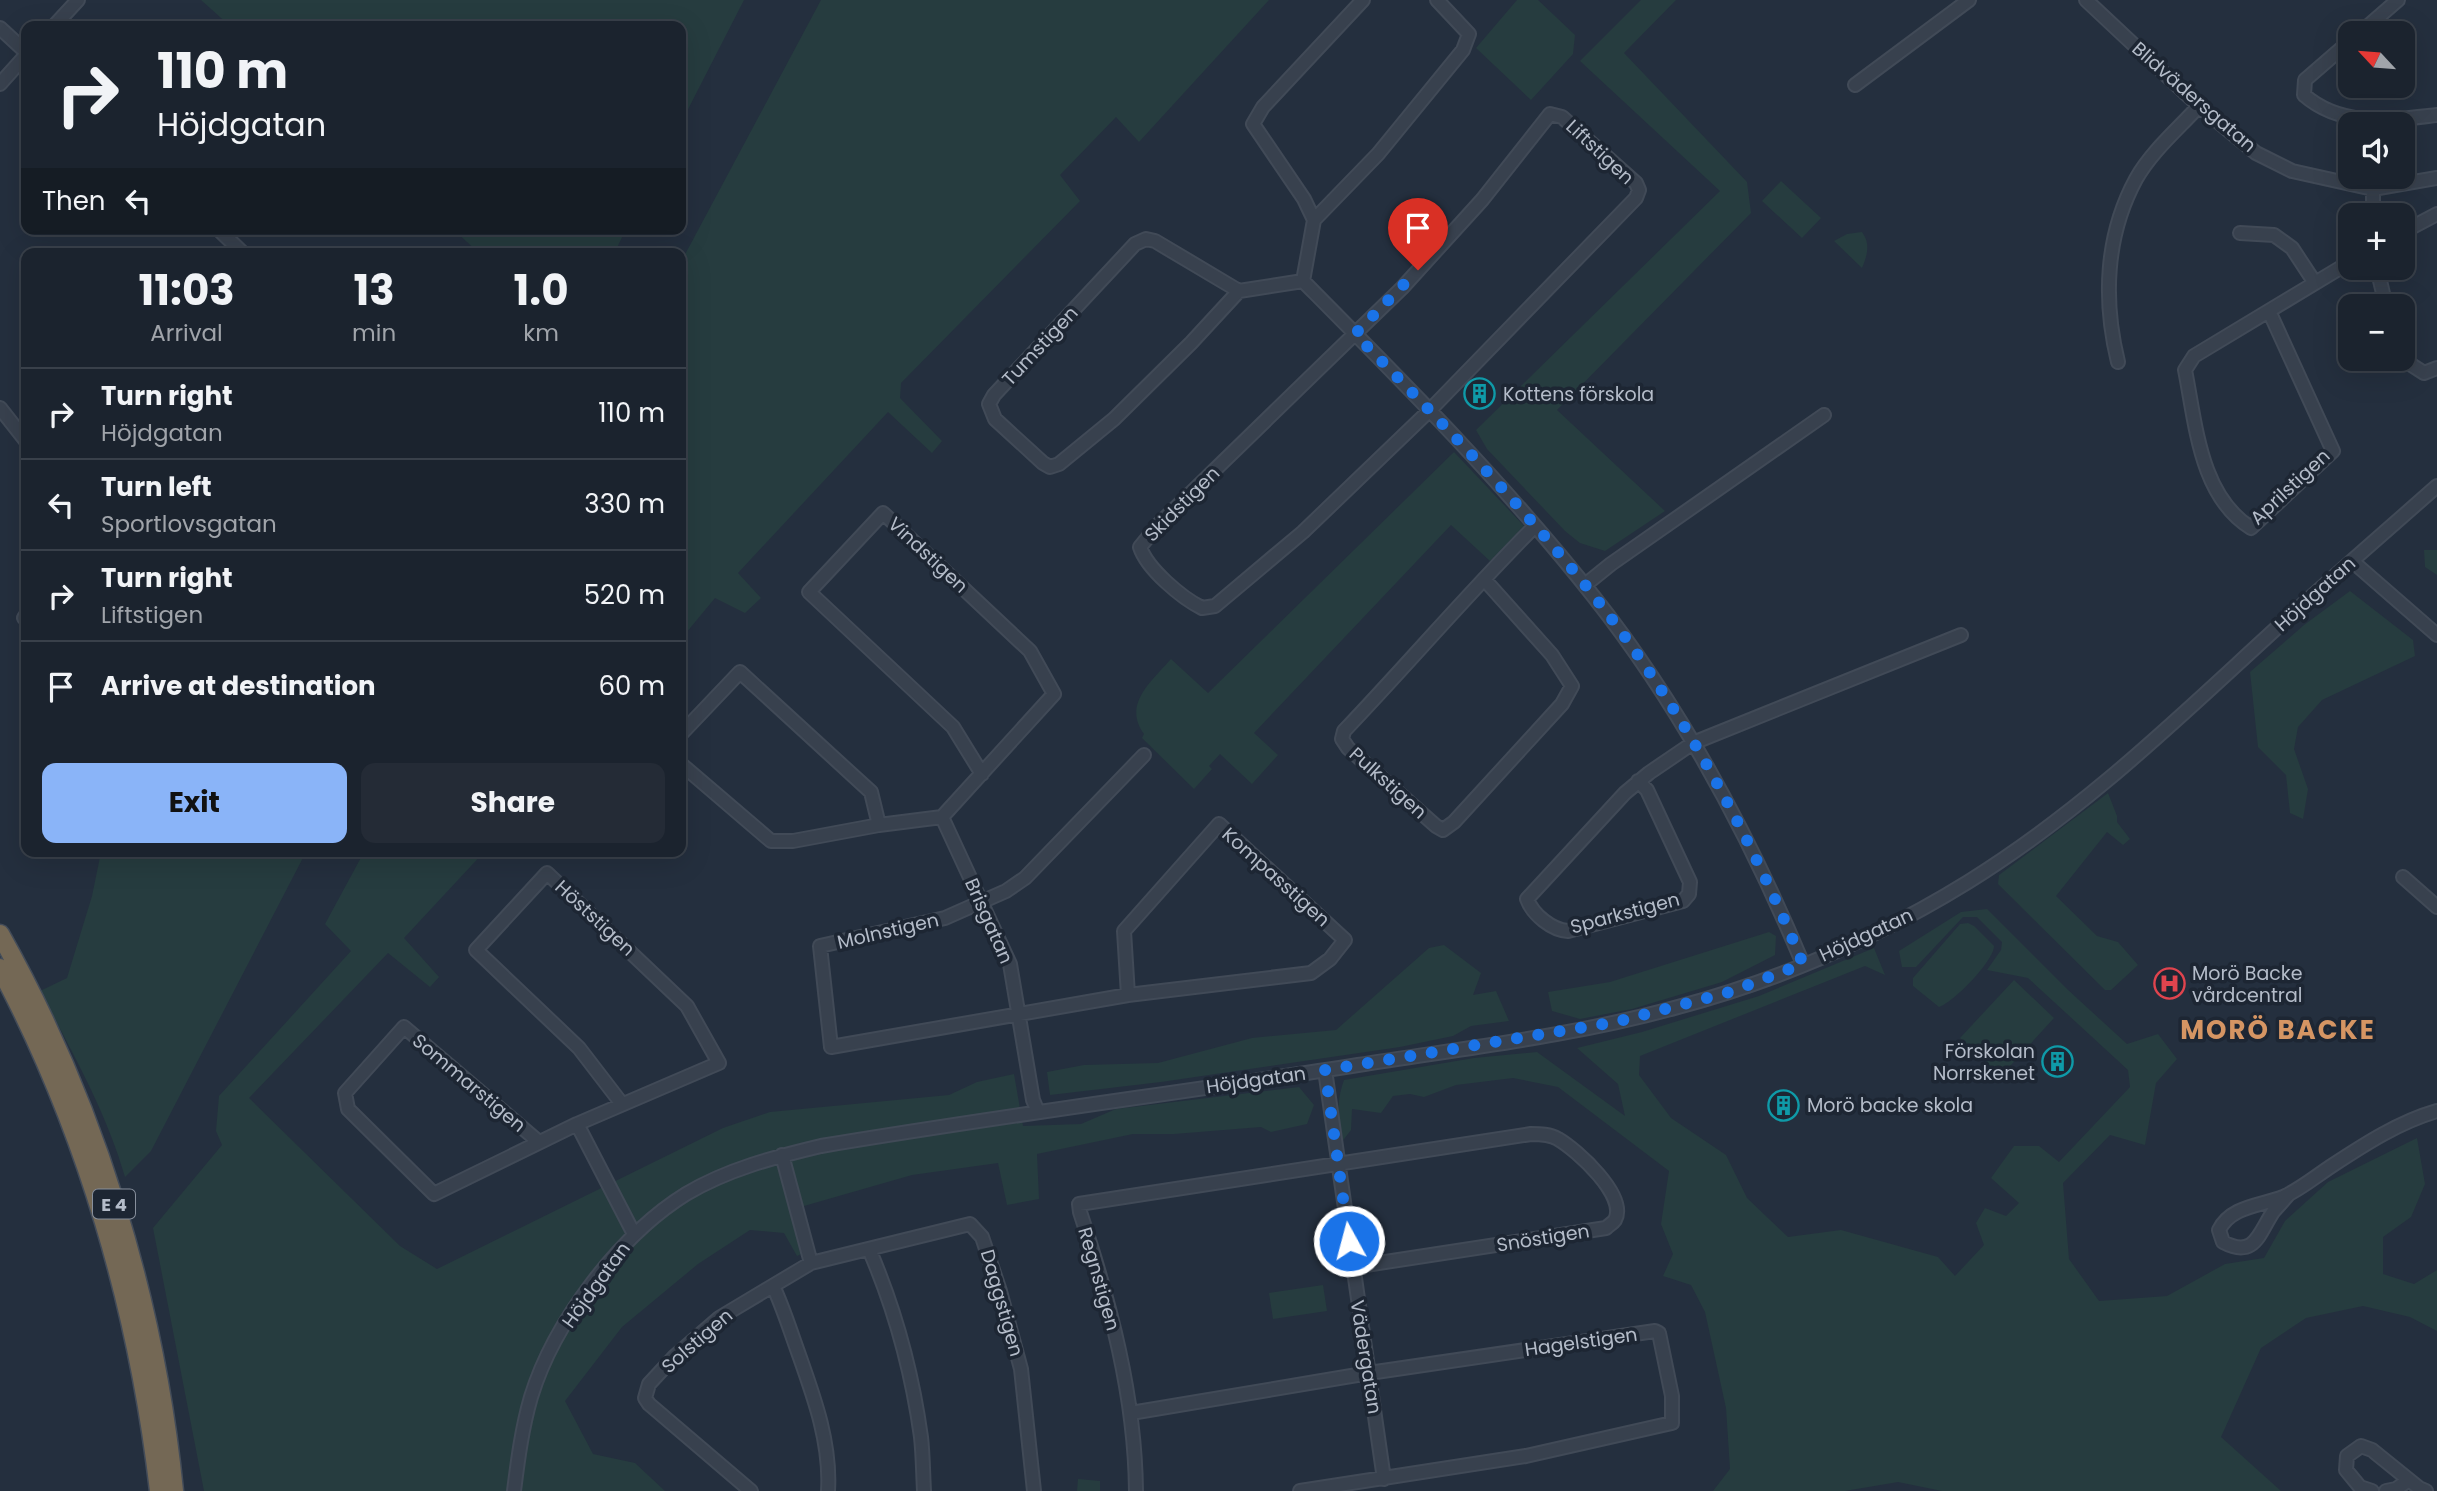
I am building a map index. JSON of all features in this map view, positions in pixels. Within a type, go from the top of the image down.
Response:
[{"type":"highway","name":"E 4","points":[[0,934],[57,1048],[105,1172],[140,1294],[163,1406],[174,1491]]},
{"type":"highway","name":"E 4","points":[[0,968],[19,1004],[68,1117],[114,1254],[137,1353],[159,1491]]},
{"type":"highway","points":[[0,976],[19,1004]]},
{"type":"street","points":[[59,21],[78,0]]},
{"type":"street","points":[[1314,220],[1304,199],[1253,124],[1263,107],[1363,0]]},
{"type":"street","points":[[1303,281],[1314,220],[1378,154],[1463,50],[1469,34],[1437,0]]},
{"type":"street","points":[[1855,85],[1969,0]]},
{"type":"street","name":"Blidvädersgatan","points":[[2086,0],[2199,106],[2256,153],[2292,171],[2338,181]]},
{"type":"street","points":[[2374,21],[2398,0]]},
{"type":"street","points":[[0,28],[21,49]]},
{"type":"street","points":[[2338,51],[2305,80],[2304,95],[2317,106],[2350,118],[2385,120],[2437,115]]},
{"type":"street","points":[[0,84],[21,60]]},
{"type":"street","points":[[2118,362],[2110,334],[2108,296],[2115,231],[2137,178],[2158,149],[2199,106]]},
{"type":"street","name":"Liftstigen","points":[[1355,334],[1402,288],[1482,200],[1550,114],[1562,117],[1636,183],[1639,190],[1636,198],[1430,411]]},
{"type":"street","name":"Blidvädersgatan","points":[[2415,182],[2437,178]]},
{"type":"street","points":[[2373,189],[2373,203]]},
{"type":"street","points":[[2415,226],[2437,214]]},
{"type":"street","points":[[2240,233],[2274,235],[2292,248],[2315,283]]},
{"type":"street","points":[[224,235],[238,248]]},
{"type":"street","name":"Tumstigen","points":[[1146,239],[1155,241],[1239,291],[1199,335],[1114,419],[1059,464],[1050,467],[1043,463],[995,419],[991,412],[989,404],[994,396],[1135,244],[1146,239]]},
{"type":"street","name":"Aprilstigen","points":[[2269,311],[2333,451],[2251,528],[2238,520],[2215,490],[2202,450],[2185,370],[2194,356],[2338,269]]},
{"type":"street","points":[[1239,291],[1303,281]]},
{"type":"street","points":[[1303,281],[1473,456],[1585,585],[1654,681],[1693,743],[1752,849],[1803,964]]},
{"type":"street","name":"Skidstigen","points":[[1355,334],[1148,537],[1140,547],[1149,564],[1198,607],[1215,606],[1304,532],[1430,411]]},
{"type":"street","points":[[2415,367],[2424,373],[2437,368]]},
{"type":"street","points":[[0,408],[21,435]]},
{"type":"street","points":[[1585,585],[1824,415]]},
{"type":"street","name":"Höjdgatan","points":[[514,1491],[523,1428],[532,1394],[548,1357],[583,1297],[608,1262],[634,1234],[659,1212],[716,1178],[782,1155],[832,1144],[1557,1034],[1623,1021],[1730,992],[1803,964],[1865,938],[1918,911],[2029,842],[2098,790],[2437,486]]},
{"type":"street","name":"Vindstigen","points":[[942,817],[982,774],[1054,694],[1030,651],[883,513],[808,592],[953,727],[982,774]]},
{"type":"street","name":"Pulkstigen","points":[[1485,579],[1552,655],[1572,686],[1562,704],[1454,822],[1443,830],[1436,827],[1348,748],[1342,739],[1344,731],[1485,579],[1535,526]]},
{"type":"street","points":[[2352,561],[2437,635]]},
{"type":"street","name":"Sparkstigen","points":[[1638,781],[1647,790],[1690,882],[1689,894],[1683,901],[1568,931],[1557,930],[1530,908],[1527,899],[1638,781],[1693,743],[1961,635]]},
{"type":"street","points":[[686,729],[740,672],[871,792],[879,825]]},
{"type":"street","name":"Molnstigen","points":[[1019,1015],[831,1047],[820,946],[944,918],[1006,891],[1025,878],[1144,755]]},
{"type":"street","points":[[686,768],[771,841],[793,841],[879,825],[942,817]]},
{"type":"street","name":"Brisgatan","points":[[942,817],[1010,964],[1033,1100],[1038,1112]]},
{"type":"street","name":"Kompasstigen","points":[[1019,1015],[1128,995],[1311,973],[1330,959],[1345,940],[1219,824],[1124,931],[1128,995]]},
{"type":"street","name":"Höststigen","points":[[577,1124],[719,1063],[687,1006],[547,873],[476,950],[579,1048],[622,1104]]},
{"type":"street","points":[[2403,877],[2437,907]]},
{"type":"street","name":"Sommarstigen","points":[[539,1142],[404,1027],[345,1093],[348,1109],[434,1194],[577,1124]]},
{"type":"street","name":"Vädergatan","points":[[1325,1070],[1384,1479]]},
{"type":"street","points":[[2289,1194],[2273,1212],[2264,1231],[2249,1247],[2236,1249],[2223,1242],[2219,1230],[2225,1219],[2236,1211],[2289,1194],[2390,1130],[2417,1116],[2437,1111]]},
{"type":"street","points":[[577,1124],[634,1234]]},
{"type":"street","name":"Snöstigen","points":[[1340,1163],[1531,1134],[1548,1135],[1558,1138],[1594,1170],[1614,1195],[1616,1210],[1615,1220],[1606,1228],[1353,1267]]},
{"type":"street","points":[[782,1155],[811,1263]]},
{"type":"street","name":"Regnstigen","points":[[1136,1491],[1136,1448],[1131,1413],[1109,1307],[1079,1204],[1340,1163]]},
{"type":"street","name":"Daggstigen","points":[[811,1263],[970,1224],[982,1237],[1021,1368],[1034,1491]]},
{"type":"street","points":[[869,1249],[897,1324],[914,1394],[922,1440],[924,1491]]},
{"type":"street","name":"Solstigen","points":[[751,1491],[649,1404],[645,1398],[646,1391],[649,1384],[675,1356],[719,1318],[811,1263]]},
{"type":"street","points":[[773,1286],[813,1394],[825,1441],[829,1472],[828,1491]]},
{"type":"street","name":"Hagelstigen","points":[[1370,1373],[1655,1331],[1659,1333],[1672,1396],[1672,1423],[1526,1456],[1384,1479]]},
{"type":"street","points":[[1131,1413],[1370,1373]]},
{"type":"street","points":[[2372,1491],[2360,1487],[2346,1470],[2347,1456],[2361,1447],[2372,1450],[2426,1491]]},
{"type":"street","points":[[1300,1491],[1384,1479]]},
{"type":"street","points":[[2386,1491],[2396,1489],[2409,1480]]},
{"type":"green space","points":[[201,0],[744,0],[686,113],[686,21],[224,21]]},
{"type":"green space","points":[[821,0],[1269,0],[1139,142],[1116,117],[1060,175],[1080,201],[901,383],[900,398],[942,441],[932,453],[888,412],[738,573],[761,598],[745,613],[715,598],[686,633],[686,253]]},
{"type":"green space","points":[[1517,0],[1538,0],[1575,35],[1573,54],[1531,100],[1476,48]]},
{"type":"green space","points":[[1641,0],[1676,0],[1624,53],[1747,182],[1751,213],[1557,410],[1665,511],[1605,551],[1580,543],[1565,531],[1487,449],[1476,430],[1720,191],[1580,61]]},
{"type":"green space","points":[[1781,181],[1821,218],[1802,238],[1762,201]]},
{"type":"green space","points":[[1862,232],[1867,254],[1862,268],[1834,241],[1847,234]]},
{"type":"green space","points":[[459,235],[623,235],[617,248],[474,248]]},
{"type":"green space","points":[[1454,452],[1524,526],[1490,561],[1451,525],[1254,733],[1278,755],[1252,784],[1220,754],[1209,766],[1212,769],[1194,789],[1142,738],[1144,734],[1136,713],[1148,684],[1171,659],[1208,693]]},
{"type":"green space","points":[[2424,550],[2437,550],[2437,575],[2425,567]]},
{"type":"green space","points":[[2350,591],[2413,640],[2415,656],[2322,700],[2298,727],[2294,749],[2308,789],[2303,819],[2290,813],[2286,775],[2258,747],[2250,672],[2304,625]]},
{"type":"green space","points":[[2108,793],[2117,822],[2130,839],[2123,845],[2107,832],[2056,896],[2097,936],[2118,942],[2138,965],[2111,990],[2105,990],[1998,884],[1999,875]]},
{"type":"green space","points":[[100,857],[303,857],[151,1151],[125,1177],[98,1105],[40,991],[67,978],[92,896]]},
{"type":"green space","points":[[361,857],[479,857],[404,938],[439,977],[430,987],[388,953],[249,1098],[400,1246],[437,1269],[723,1128],[770,1112],[949,1095],[977,1082],[1014,1074],[1023,1126],[1081,1124],[1116,1109],[1299,1087],[1314,1105],[1307,1124],[1271,1132],[1261,1127],[1174,1134],[1133,1134],[1037,1154],[1039,1199],[1007,1205],[998,1163],[912,1175],[790,1210],[803,1253],[797,1256],[784,1233],[750,1230],[698,1264],[622,1327],[565,1401],[593,1454],[635,1463],[665,1491],[204,1491],[153,1228],[222,1145],[216,1131],[219,1096],[351,951],[325,924]]},
{"type":"green space","points":[[1987,909],[2127,1044],[2158,1034],[2177,1059],[2156,1083],[2145,1145],[2110,1135],[2063,1183],[2069,1259],[2099,1301],[2167,1296],[2225,1264],[2264,1258],[2285,1221],[2328,1182],[2417,1138],[2425,1184],[2411,1217],[2383,1237],[2383,1274],[2414,1284],[2437,1270],[2437,1331],[2410,1317],[2363,1306],[2306,1318],[2261,1348],[2221,1437],[2281,1491],[1942,1491],[1898,1482],[1845,1491],[1713,1491],[1730,1469],[1726,1408],[1705,1312],[1691,1285],[1663,1276],[1673,1254],[1661,1224],[1669,1171],[1558,1087],[1513,1078],[1456,1085],[1424,1097],[1410,1094],[1393,1096],[1381,1113],[1352,1109],[1351,1130],[1341,1143],[1338,1111],[1344,1080],[1474,1058],[1537,1052],[1625,1116],[1618,1084],[1577,1048],[1642,1032],[1759,996],[1874,948],[1885,975],[1865,966],[1640,1056],[1639,1075],[1671,1118],[1726,1155],[1747,1198],[1788,1237],[1841,1230],[1938,1257],[1955,1276],[1984,1245],[1976,1223],[1985,1208],[2006,1216],[2019,1203],[1991,1178],[2014,1146],[2039,1146],[2059,1162],[2130,1087],[2128,1070],[2028,978],[1987,970],[2001,950],[2002,942],[1977,917],[1963,917],[1916,967],[1902,967],[1899,951],[1961,912]]},
{"type":"green space","points":[[1968,923],[1994,946],[1992,953],[1972,981],[1954,998],[1939,1007],[1913,986],[1913,978],[1960,924]]},
{"type":"green space","points":[[1769,932],[1776,936],[1775,955],[1722,982],[1632,1009],[1580,1019],[1552,1011],[1548,992],[1610,982]]},
{"type":"green space","points":[[1444,945],[1481,973],[1473,995],[1496,991],[1509,1021],[1471,1026],[1453,1036],[1400,1047],[1161,1082],[1050,1095],[1047,1072],[1084,1065],[1158,1063],[1252,1038],[1336,1030],[1429,948]]},
{"type":"green space","points":[[2014,980],[2054,1018],[2001,1076],[1960,1038]]},
{"type":"green space","points":[[1323,1285],[1327,1311],[1273,1319],[1269,1293]]},
{"type":"green space","points":[[1078,1479],[1100,1481],[1100,1491],[1077,1491]]},
{"type":"place","name":"Kottens förskola","points":[[1480,394]]},
{"type":"place","name":"Morö Backe vårdcentral","points":[[2169,984]]},
{"type":"place","name":"Förskolan Norrskenet","points":[[2058,1062]]},
{"type":"place","name":"Morö backe skola","points":[[1784,1105]]},
{"type":"district","name":"MORÖ BACKE","points":[[2278,1030]]},
{"type":"route","points":[[1349,1241],[1325,1070],[1557,1034],[1616,1022],[1730,992],[1803,964],[1752,849],[1693,743],[1654,681],[1596,599],[1473,456],[1355,334],[1418,270]]}]
